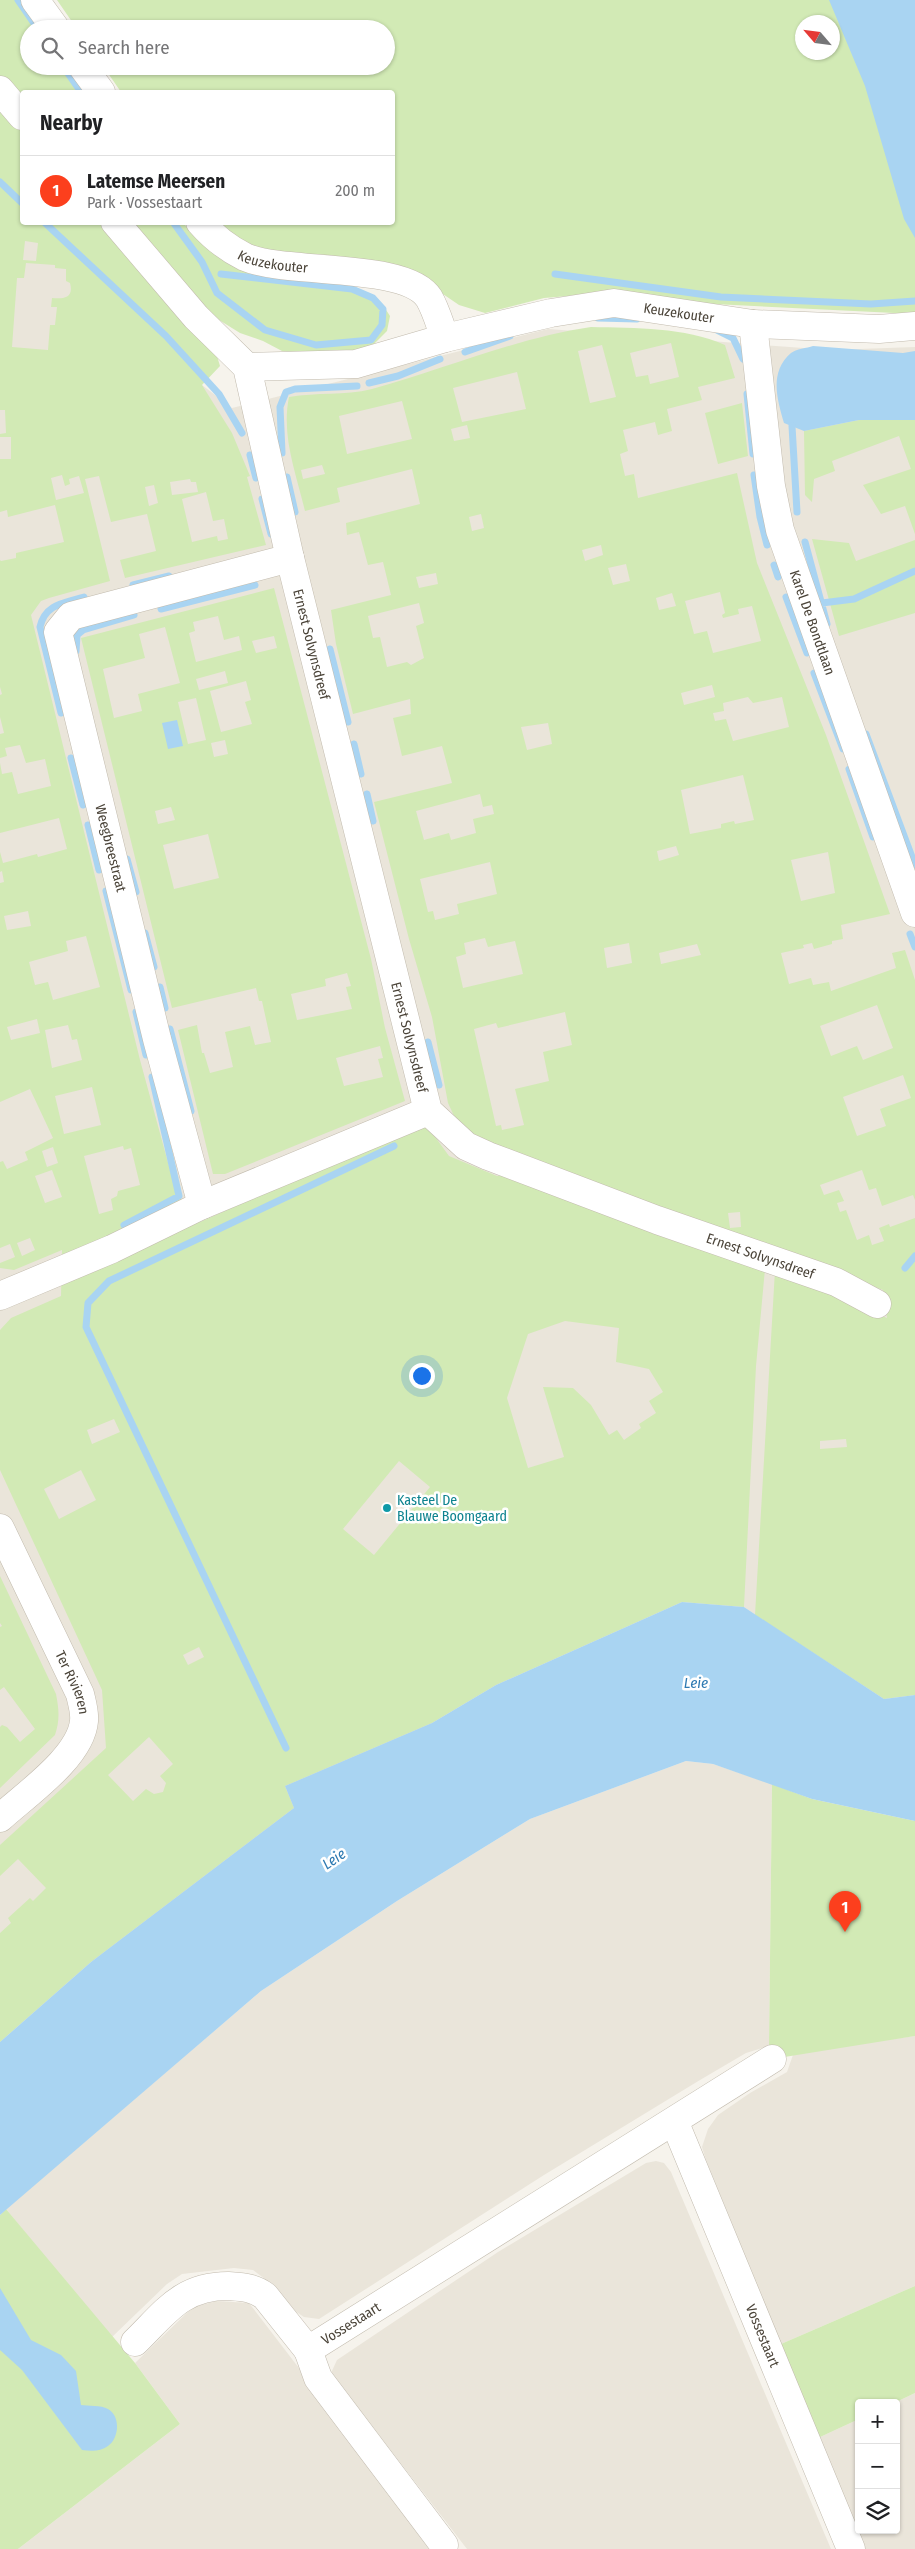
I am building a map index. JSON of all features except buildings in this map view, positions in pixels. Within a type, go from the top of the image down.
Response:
[{"type":"street","points":[[36,0],[50,20]]},
{"type":"street","points":[[88,75],[99,90]]},
{"type":"street","points":[[0,90],[20,114]]},
{"type":"street","points":[[118,225],[196,317],[247,367]]},
{"type":"street","name":"Keuzekouter","points":[[203,225],[214,238],[246,257],[276,265],[368,274],[412,284],[429,297],[445,338]]},
{"type":"street","name":"Keuzekouter","points":[[247,367],[356,364],[445,338],[551,313],[614,303],[753,324],[879,329],[915,326]]},
{"type":"street","name":"Karel De Bondtlaan","points":[[753,324],[770,486],[780,530],[915,913]]},
{"type":"street","name":"Ernest Solvynsdreef","points":[[247,367],[290,558],[428,1111],[466,1146],[495,1159],[657,1220],[836,1282],[877,1304]]},
{"type":"street","name":"Weegbreestraat","points":[[202,1205],[158,1039],[58,632],[72,616],[290,558]]},
{"type":"street","name":"Ernest Solvynsdreef","points":[[202,1205],[428,1111]]},
{"type":"street","points":[[0,1296],[112,1249],[202,1205]]},
{"type":"street","name":"Ter Rivieren","points":[[0,1818],[63,1760],[81,1734],[84,1721],[80,1694],[2,1538]]},
{"type":"street","name":"Vossestaart","points":[[308,2350],[772,2059]]},
{"type":"street","name":"Vossestaart","points":[[674,2122],[851,2549]]},
{"type":"street","name":"Vossestaart","points":[[134,2342],[184,2295],[196,2289],[240,2286],[256,2289],[265,2296],[308,2350],[318,2378],[444,2545]]},
{"type":"shaded area","points":[[0,191],[20,219],[20,225],[25,225],[202,385],[232,408],[548,329],[831,350],[915,347],[915,1695],[884,1699],[744,1607],[682,1602],[496,1685],[432,1723],[91,1962],[0,2042]]},
{"type":"shaded area","points":[[686,1761],[713,1764],[772,1784],[769,2046],[746,2053],[700,2080],[544,2175],[319,2319],[304,2317],[289,2307],[265,2279],[253,2270],[234,2268],[182,2274],[167,2284],[111,2338],[6,2209],[261,1991],[397,1901],[530,1819]]},
{"type":"shaded area","points":[[915,2036],[915,2286],[781,2344],[706,2160],[702,2147],[708,2129],[718,2115],[750,2093],[787,2072],[794,2052]]},
{"type":"shaded area","points":[[656,2161],[664,2163],[671,2172],[831,2549],[467,2549],[331,2373],[337,2360],[498,2252],[646,2163]]},
{"type":"shaded area","points":[[217,2301],[249,2303],[315,2389],[429,2549],[18,2549],[180,2424],[135,2363],[193,2307]]},
{"type":"shaded area","points":[[915,2393],[915,2549],[863,2549],[857,2534],[900,2534],[900,2400]]},
{"type":"shaded area","points":[[855,2421],[855,2529],[818,2438]]},
{"type":"green space","points":[[0,0],[24,0],[38,20],[20,20],[20,75],[76,75],[87,90],[20,90],[20,225],[185,225],[210,249],[230,262],[252,272],[281,279],[350,286],[365,292],[379,302],[390,316],[387,331],[368,350],[315,355],[282,351],[263,341],[240,333],[203,310],[220,366],[202,385],[232,433],[250,476],[247,477],[266,545],[125,578],[120,560],[156,551],[147,514],[111,522],[99,476],[85,479],[110,581],[41,601],[31,615],[140,1060],[176,1192],[200,1222],[425,1123],[449,1156],[497,1176],[512,1174],[765,1269],[756,1366],[744,1607],[682,1602],[496,1685],[432,1723],[285,1786],[294,1808],[91,1962],[0,2042],[0,1933],[11,1923],[8,1918],[30,1898],[33,1901],[46,1888],[18,1859],[0,1876],[0,1845],[106,1748],[102,1690],[0,1470],[0,1330],[11,1318],[61,1296],[62,1250],[14,1270],[0,1268],[0,1263],[15,1257],[10,1244],[0,1248],[0,1162],[3,1161],[7,1169],[28,1160],[25,1152],[53,1138],[30,1089],[0,1102],[0,883],[4,882],[2,871],[0,872],[0,852],[3,863],[37,854],[38,857],[67,849],[59,818],[0,833],[0,763],[2,774],[12,772],[18,794],[51,786],[45,759],[26,763],[20,745],[5,748],[7,756],[0,758],[0,734],[4,733],[0,717],[0,695],[2,694],[0,687],[0,560],[16,558],[16,553],[64,542],[55,505],[8,517],[7,510],[0,512],[0,459],[11,459],[11,437],[0,437],[0,434],[6,433],[5,410],[0,410]],"holes":[[[25,241],[38,243],[36,261],[23,260]],[[26,263],[55,265],[55,268],[66,269],[66,281],[70,283],[71,292],[64,298],[52,298],[51,307],[57,307],[55,325],[50,325],[48,350],[12,347],[17,278],[24,278]],[[62,475],[65,486],[70,484],[69,479],[79,476],[84,493],[56,500],[51,478]],[[190,479],[191,482],[196,482],[198,492],[172,495],[170,482]],[[154,485],[158,503],[149,506],[145,487]],[[206,492],[213,521],[224,519],[228,539],[218,541],[217,536],[192,542],[182,499]],[[28,911],[31,926],[7,930],[4,916]],[[86,936],[100,987],[53,1000],[48,982],[35,985],[29,962],[68,951],[66,941]],[[37,1019],[40,1033],[11,1040],[7,1027]],[[68,1025],[72,1040],[77,1039],[82,1060],[52,1068],[45,1030]],[[92,1087],[101,1125],[64,1134],[55,1096]],[[123,1146],[124,1150],[131,1148],[140,1185],[118,1191],[117,1196],[111,1199],[113,1210],[99,1214],[84,1156]],[[53,1147],[58,1163],[47,1167],[42,1151]],[[52,1170],[62,1197],[45,1203],[35,1176]],[[30,1238],[35,1250],[22,1256],[17,1243]],[[565,1321],[619,1328],[616,1362],[649,1369],[663,1392],[649,1401],[656,1413],[639,1424],[641,1428],[624,1440],[617,1430],[609,1435],[591,1405],[573,1388],[543,1387],[564,1457],[528,1468],[507,1398],[528,1334]],[[114,1419],[120,1432],[92,1444],[87,1430]],[[399,1461],[430,1487],[374,1555],[343,1529]],[[81,1470],[96,1500],[59,1519],[44,1489]],[[199,1647],[204,1657],[188,1665],[183,1655]],[[149,1737],[173,1764],[160,1776],[166,1783],[163,1792],[154,1794],[146,1789],[133,1801],[108,1775]]]},
{"type":"green space","points":[[57,0],[915,0],[915,314],[694,303],[604,293],[544,298],[485,313],[459,305],[418,277],[260,249],[229,233],[220,225],[395,225],[395,90],[120,90],[109,75],[395,75],[395,20],[71,20]]},
{"type":"green space","points":[[591,327],[660,330],[693,335],[725,345],[735,378],[698,387],[702,400],[667,409],[672,431],[658,435],[655,422],[623,430],[628,451],[620,454],[625,476],[634,474],[638,498],[737,473],[757,563],[826,735],[890,914],[841,925],[843,939],[832,941],[832,944],[814,949],[812,943],[803,945],[804,948],[781,953],[789,984],[811,978],[813,985],[829,982],[831,991],[896,968],[892,953],[905,950],[915,980],[915,1200],[913,1195],[882,1206],[876,1188],[869,1190],[862,1170],[820,1185],[824,1195],[839,1190],[844,1201],[837,1203],[840,1212],[846,1210],[857,1240],[869,1235],[872,1245],[884,1241],[879,1228],[889,1224],[890,1227],[915,1218],[915,1695],[884,1699],[755,1615],[775,1270],[887,1318],[883,1290],[715,1230],[462,1133],[448,1103],[432,1017],[409,939],[374,802],[452,783],[442,746],[402,756],[393,718],[411,714],[410,699],[353,714],[336,644],[331,610],[391,595],[383,562],[368,565],[359,532],[347,535],[346,523],[420,504],[412,469],[337,488],[340,502],[305,511],[288,440],[287,412],[289,397],[372,389],[508,346]],"holes":[[[671,343],[679,377],[650,384],[648,375],[636,377],[630,353]],[[602,345],[616,397],[590,403],[578,351]],[[517,372],[526,409],[462,422],[453,388]],[[402,401],[412,439],[347,454],[339,416]],[[467,425],[470,438],[454,441],[451,429]],[[322,465],[325,474],[303,479],[301,470]],[[481,514],[484,528],[472,531],[469,517]],[[601,545],[603,555],[585,561],[582,550]],[[626,564],[630,581],[613,585],[608,568]],[[436,573],[438,584],[419,588],[416,577]],[[720,592],[725,613],[722,615],[723,618],[739,614],[738,609],[752,606],[761,641],[713,653],[707,631],[694,634],[685,601]],[[672,593],[676,606],[659,610],[656,598]],[[419,603],[424,623],[416,626],[424,658],[411,665],[407,662],[387,667],[380,637],[373,638],[368,616]],[[712,685],[715,697],[684,705],[681,693]],[[748,697],[753,703],[782,697],[789,727],[733,741],[726,719],[715,721],[713,713],[724,711],[723,703]],[[548,723],[552,744],[527,750],[521,727]],[[743,775],[754,820],[735,824],[734,821],[721,824],[721,828],[690,834],[681,790]],[[480,794],[483,807],[492,805],[494,814],[473,819],[476,833],[451,840],[449,833],[424,840],[416,811]],[[676,846],[679,855],[659,861],[657,851]],[[828,852],[835,893],[801,901],[791,860]],[[490,862],[497,894],[457,904],[459,914],[435,920],[433,911],[428,912],[420,879]],[[485,938],[488,947],[515,941],[523,974],[463,988],[456,957],[466,954],[464,943]],[[629,943],[632,963],[607,968],[604,948]],[[697,944],[701,955],[661,964],[659,953]],[[877,1005],[893,1048],[863,1060],[857,1046],[831,1056],[820,1026]],[[565,1012],[572,1045],[543,1052],[549,1081],[515,1089],[524,1125],[502,1130],[501,1125],[496,1126],[474,1029],[496,1023],[498,1028]],[[903,1075],[911,1098],[880,1109],[886,1126],[857,1136],[843,1097]],[[740,1212],[741,1227],[730,1228],[728,1213]],[[846,1439],[847,1447],[820,1449],[820,1441]]]},
{"type":"green space","points":[[742,403],[748,456],[718,464],[705,413]]},
{"type":"green space","points":[[859,420],[915,420],[915,534],[905,506],[881,514],[863,485],[911,469],[899,436],[832,461],[835,471],[814,479],[812,502],[805,495],[804,431]]},
{"type":"green space","points":[[812,539],[849,543],[856,561],[915,540],[915,613],[839,636]]},
{"type":"green space","points":[[274,588],[371,959],[385,1028],[405,1101],[225,1174],[213,1174],[178,1030],[197,1025],[202,1053],[204,1053],[210,1073],[233,1067],[225,1032],[250,1026],[255,1045],[271,1042],[262,1001],[259,1001],[256,988],[172,1008],[81,638]],"holes":[[[218,616],[224,640],[239,636],[242,650],[196,662],[189,633],[195,631],[193,622]],[[165,627],[180,683],[138,694],[142,711],[114,718],[103,669],[145,658],[139,634]],[[274,636],[277,648],[256,653],[252,641]],[[225,671],[228,683],[199,690],[196,679]],[[246,681],[251,700],[245,702],[252,724],[221,732],[210,691]],[[196,698],[206,740],[188,744],[178,702]],[[225,740],[228,754],[214,757],[211,743]],[[171,807],[175,820],[158,824],[155,811]],[[208,834],[219,878],[174,889],[163,845]],[[347,973],[351,986],[346,987],[352,1009],[297,1020],[291,994],[326,986],[325,979]],[[380,1046],[383,1058],[378,1059],[383,1077],[344,1086],[336,1058]]]},
{"type":"green space","points":[[0,1576],[56,1694],[59,1714],[55,1735],[0,1788],[0,1727],[2,1725],[7,1727],[20,1742],[35,1729],[4,1687],[0,1690],[0,1627],[2,1626],[0,1623]]},
{"type":"green space","points":[[772,1784],[812,1799],[915,1821],[915,2036],[772,2059],[772,2045],[769,2046]]},
{"type":"green space","points":[[6,2209],[135,2363],[180,2424],[18,2549],[0,2549],[0,2215]]},
{"type":"green space","points":[[915,2286],[915,2393],[900,2400],[855,2399],[855,2421],[818,2438],[781,2344]]},
{"type":"water","points":[[829,0],[915,0],[915,238],[904,219],[865,86],[840,26],[840,15],[835,15]]},
{"type":"water","points":[[813,346],[903,353],[915,351],[915,420],[859,420],[804,431],[784,423],[777,395],[777,377],[780,369],[784,360],[791,353]]},
{"type":"water","points":[[177,720],[183,746],[168,749],[162,723]]},
{"type":"water","name":"Leie","points":[[682,1602],[744,1607],[884,1699],[915,1695],[915,1821],[812,1799],[713,1764],[686,1761],[530,1819],[397,1901],[261,1991],[0,2215],[0,2042],[91,1962],[294,1808],[285,1786],[432,1723],[496,1685]]},
{"type":"water","points":[[0,2288],[31,2340],[61,2355],[76,2371],[81,2405],[102,2407],[112,2412],[117,2422],[117,2428],[112,2443],[108,2446],[99,2450],[82,2450],[22,2370],[0,2350]]},
{"type":"waterway","points":[[18,0],[32,20]]},
{"type":"waterway","points":[[69,75],[80,90]]},
{"type":"waterway","points":[[0,182],[20,201]]},
{"type":"waterway","points":[[47,225],[166,336],[219,394],[242,433]]},
{"type":"waterway","points":[[175,225],[202,262],[217,293],[265,330],[316,345],[371,340],[382,325],[383,309],[373,298],[352,289],[221,274]]},
{"type":"waterway","points":[[555,274],[721,297],[871,304],[915,301]]},
{"type":"waterway","points":[[598,318],[637,319]]},
{"type":"waterway","points":[[717,330],[733,338],[743,359]]},
{"type":"waterway","points":[[465,352],[510,336]]},
{"type":"waterway","points":[[369,383],[398,376],[440,359]]},
{"type":"waterway","points":[[282,453],[280,407],[286,392],[295,389],[357,386]]},
{"type":"waterway","points":[[747,394],[753,454]]},
{"type":"waterway","points":[[792,426],[797,512]]},
{"type":"waterway","points":[[250,455],[256,478]]},
{"type":"waterway","points":[[754,475],[760,517],[767,545]]},
{"type":"waterway","points":[[287,477],[295,512]]},
{"type":"waterway","points":[[262,499],[271,534]]},
{"type":"waterway","points":[[805,542],[827,624]]},
{"type":"waterway","points":[[774,565],[778,577]]},
{"type":"waterway","points":[[822,603],[854,599],[915,571]]},
{"type":"waterway","points":[[133,585],[169,576]]},
{"type":"waterway","points":[[161,609],[255,585]]},
{"type":"waterway","points":[[61,713],[40,627],[46,613],[51,609],[63,603],[84,597]]},
{"type":"waterway","points":[[786,597],[807,653]]},
{"type":"waterway","points":[[76,651],[77,635],[83,630],[134,615]]},
{"type":"waterway","points":[[330,649],[348,722]]},
{"type":"waterway","points":[[814,673],[843,749]]},
{"type":"waterway","points":[[866,734],[915,865]]},
{"type":"waterway","points":[[354,744],[361,774]]},
{"type":"waterway","points":[[71,758],[83,805]]},
{"type":"waterway","points":[[849,769],[873,837]]},
{"type":"waterway","points":[[367,794],[373,821]]},
{"type":"waterway","points":[[88,825],[99,870]]},
{"type":"waterway","points":[[127,859],[136,892]]},
{"type":"waterway","points":[[106,891],[131,990]]},
{"type":"waterway","points":[[145,933],[154,967]]},
{"type":"waterway","points":[[910,934],[915,947]]},
{"type":"waterway","points":[[160,987],[165,1008]]},
{"type":"waterway","points":[[136,1012],[146,1055]]},
{"type":"waterway","points":[[170,1029],[191,1111]]},
{"type":"waterway","points":[[428,1042],[439,1085]]},
{"type":"waterway","points":[[124,1225],[179,1196],[152,1077]]},
{"type":"waterway","points":[[286,1748],[86,1327],[88,1303],[109,1281],[394,1146]]},
{"type":"waterway","points":[[905,1268],[915,1256]]},
{"type":"place","name":"Kasteel De Blauwe Boomgaard","points":[[387,1508]]},
{"type":"place","name":"Latemse Meersen","points":[[845,1932]]}]
